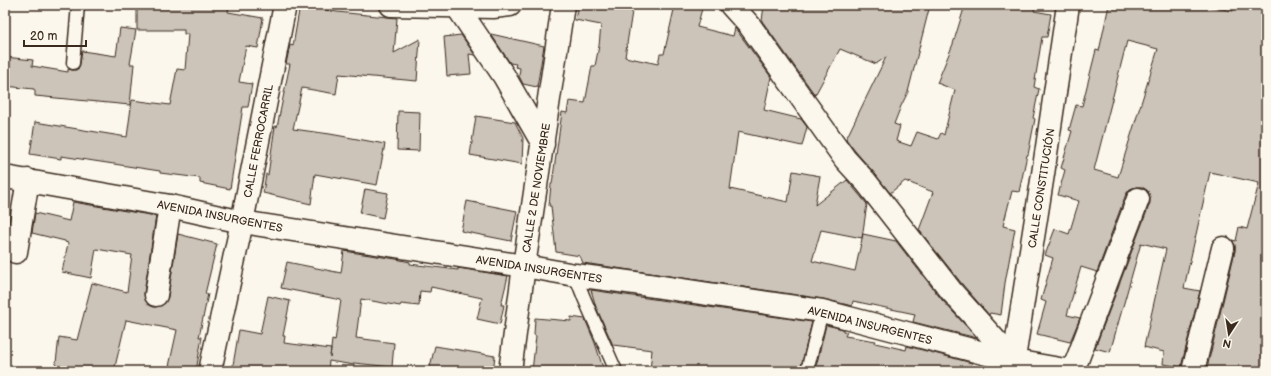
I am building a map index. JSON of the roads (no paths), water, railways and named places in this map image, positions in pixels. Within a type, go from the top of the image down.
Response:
[{"type":"street","name":"CALLE FERROCARRIL","points":[[210,371],[242,222],[285,5]]},
{"type":"street","points":[[391,5],[493,7],[510,5]]},
{"type":"street","name":"CALLE 2 DE NOVIEMBRE","points":[[510,371],[563,5]]},
{"type":"street","points":[[731,5],[750,26],[845,159],[866,182],[952,292],[1013,366]]},
{"type":"street","name":"CALLE CONSTITUCIÓN","points":[[1013,366],[1068,5]]},
{"type":"street","points":[[456,6],[504,76],[543,144]]},
{"type":"street","name":"AVENIDA INSURGENTES","points":[[5,177],[170,206],[242,222],[575,275],[822,311],[1013,366],[1065,371]]},
{"type":"street","points":[[16,252],[28,180]]},
{"type":"street","points":[[1065,371],[1138,198]]},
{"type":"street","points":[[156,295],[170,206]]},
{"type":"street","points":[[1193,371],[1223,248]]},
{"type":"lane","points":[[73,63],[78,5]]},
{"type":"lane","points":[[575,275],[616,371]]},
{"type":"lane","points":[[808,371],[822,311]]}]
